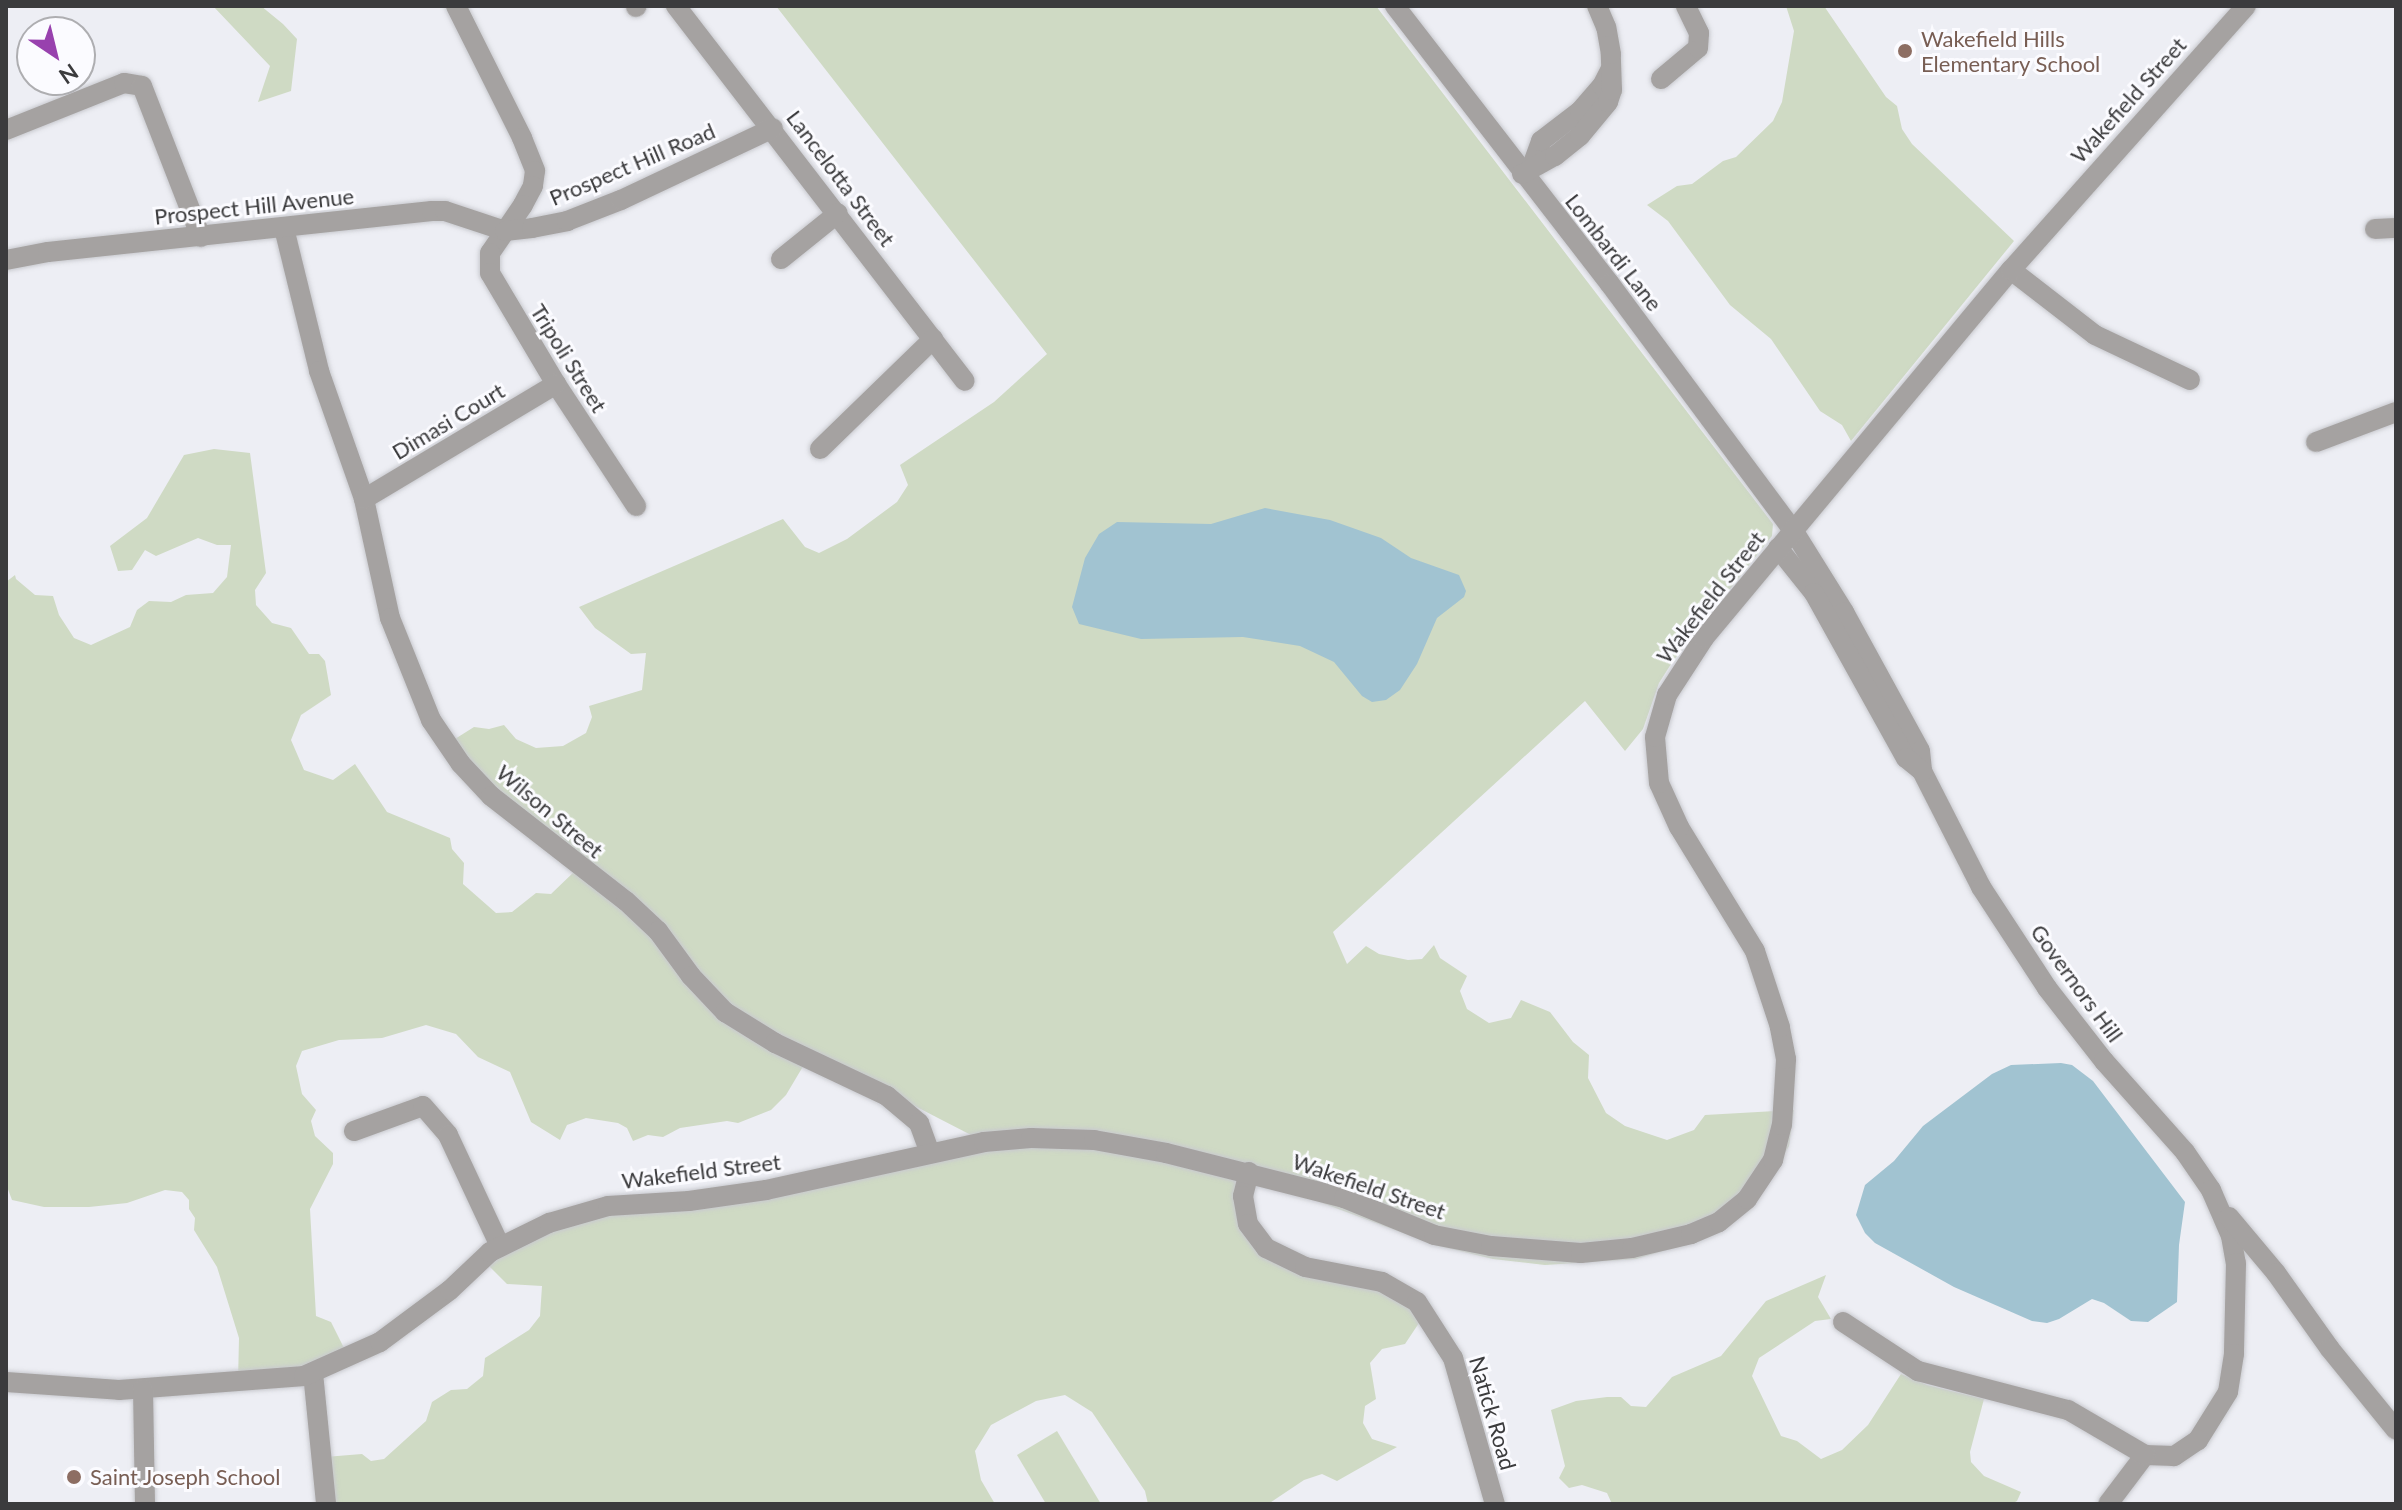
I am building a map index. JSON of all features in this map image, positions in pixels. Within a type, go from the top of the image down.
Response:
[{"type":"street","points":[[456,6],[532,158],[533,186],[505,231]]},
{"type":"street","name":"Lancelotta Street","points":[[676,6],[965,381]]},
{"type":"street","name":"Lombardi Lane","points":[[1395,6],[1527,170],[1793,530]]},
{"type":"street","points":[[1527,170],[1555,156],[1597,119],[1612,90],[1609,40],[1597,6]]},
{"type":"street","points":[[1661,79],[1698,48],[1699,33],[1686,6]]},
{"type":"street","name":"Wakefield Street","points":[[6,1382],[101,1390],[143,1389],[276,1381],[313,1373],[380,1342],[404,1326],[500,1246],[549,1223],[608,1206],[735,1195],[984,1142],[1031,1138],[1094,1140],[1249,1172],[1344,1198],[1434,1235],[1491,1246],[1581,1253],[1632,1248],[1701,1231],[1731,1213],[1757,1187],[1773,1160],[1782,1125],[1787,1073],[1780,1027],[1747,935],[1672,814],[1659,783],[1654,751],[1657,722],[1675,678],[1778,548],[2011,270],[2246,6]]},
{"type":"street","points":[[6,130],[124,83],[142,86],[201,237]]},
{"type":"street","name":"Prospect Hill Road","points":[[505,231],[567,221],[601,208],[773,128]]},
{"type":"street","name":"Prospect Hill Avenue","points":[[6,260],[48,252],[445,211],[505,231]]},
{"type":"street","points":[[781,259],[838,213]]},
{"type":"street","name":"Wilson Street","points":[[284,228],[319,371],[364,499],[390,618],[427,713],[461,764],[491,796],[626,901],[658,931],[691,976],[725,1012],[775,1043],[887,1096],[919,1123],[930,1153]]},
{"type":"street","name":"Tripoli Street","points":[[505,231],[490,253],[488,266],[503,298],[636,506]]},
{"type":"street","points":[[2011,270],[2095,335],[2190,380]]},
{"type":"street","points":[[820,449],[933,339]]},
{"type":"street","name":"Dimasi Court","points":[[364,499],[556,384]]},
{"type":"street","points":[[2316,442],[2396,412]]},
{"type":"street","name":"Governors Hill","points":[[1793,530],[1844,612],[1920,751],[1922,771],[1965,860],[2031,966],[2104,1061],[2185,1152],[2218,1205],[2276,1273],[2330,1349],[2396,1430]]},
{"type":"street","name":"Governors Hill","points":[[1778,548],[1814,593],[1906,758],[1922,771]]},
{"type":"street","points":[[354,1131],[423,1106],[448,1135],[500,1246]]},
{"type":"street","name":"Natick Road","points":[[1249,1172],[1243,1196],[1248,1224],[1266,1248],[1305,1267],[1382,1282],[1417,1302],[1453,1358],[1495,1504]]},
{"type":"street","name":"Governors Hill","points":[[2145,1455],[2174,1456],[2192,1446],[2213,1421],[2228,1392],[2234,1365],[2236,1263],[2218,1205]]},
{"type":"street","points":[[1843,1322],[1918,1371],[2077,1413],[2120,1444],[2145,1455],[2108,1504]]},
{"type":"street","points":[[313,1373],[326,1504]]},
{"type":"street","points":[[143,1389],[145,1504]]},
{"type":"green space","points":[[213,6],[261,6],[297,39],[291,91],[258,102],[270,66]]},
{"type":"green space","points":[[776,6],[1376,6],[1773,524],[1772,536],[1673,661],[1659,683],[1643,729],[1625,751],[1585,701],[1333,932],[1347,964],[1366,946],[1379,954],[1408,960],[1422,959],[1434,945],[1440,958],[1467,976],[1460,991],[1467,1009],[1489,1023],[1511,1018],[1521,1000],[1550,1012],[1573,1042],[1589,1055],[1588,1078],[1606,1113],[1625,1126],[1667,1140],[1694,1130],[1705,1115],[1794,1110],[1789,1146],[1769,1181],[1690,1243],[1636,1259],[1545,1265],[1493,1259],[1435,1245],[1242,1173],[1263,1249],[1366,1281],[1423,1317],[1405,1344],[1382,1349],[1370,1363],[1376,1399],[1365,1406],[1363,1423],[1372,1439],[1397,1447],[1337,1481],[1322,1474],[1304,1480],[1268,1504],[1148,1504],[1145,1491],[1092,1412],[1065,1395],[1036,1401],[991,1425],[975,1451],[981,1480],[995,1504],[327,1504],[325,1457],[362,1454],[371,1461],[384,1459],[426,1421],[432,1402],[451,1390],[467,1389],[483,1376],[485,1358],[529,1330],[540,1316],[542,1286],[507,1284],[485,1262],[559,1223],[689,1202],[971,1135],[874,1085],[805,1063],[786,1095],[771,1110],[738,1123],[727,1121],[680,1128],[663,1137],[648,1135],[633,1141],[627,1128],[618,1123],[586,1118],[567,1125],[560,1140],[531,1122],[510,1072],[478,1057],[456,1034],[426,1025],[382,1038],[339,1040],[302,1051],[296,1066],[302,1094],[316,1110],[311,1121],[315,1136],[333,1153],[333,1164],[310,1209],[316,1316],[331,1322],[349,1358],[238,1381],[239,1338],[217,1267],[194,1230],[195,1218],[189,1209],[189,1200],[182,1192],[165,1190],[127,1203],[89,1207],[44,1207],[12,1200],[6,1184],[6,582],[15,575],[35,595],[53,596],[59,615],[74,638],[91,645],[130,627],[137,610],[149,601],[171,602],[186,595],[213,593],[227,577],[231,545],[217,545],[198,538],[156,556],[145,550],[132,570],[118,571],[110,546],[147,518],[184,455],[214,449],[250,453],[266,573],[255,590],[256,605],[272,623],[291,628],[309,654],[319,654],[325,661],[331,695],[301,715],[291,740],[304,770],[333,780],[355,764],[387,812],[450,838],[452,849],[464,863],[463,884],[496,913],[512,912],[536,893],[551,894],[576,870],[447,744],[474,727],[489,729],[504,725],[516,739],[536,748],[563,746],[586,733],[592,717],[589,706],[642,690],[646,653],[631,654],[595,628],[579,607],[783,519],[805,547],[819,553],[847,539],[897,502],[908,485],[900,465],[994,402],[1047,354]]},
{"type":"green space","points":[[1786,6],[1824,6],[1886,97],[1897,106],[1902,129],[1912,144],[2014,241],[1851,441],[1842,425],[1820,411],[1771,339],[1730,305],[1668,221],[1647,205],[1677,186],[1692,184],[1723,161],[1736,157],[1773,121],[1782,102],[1794,31]]},
{"type":"green space","points":[[1826,1275],[1818,1297],[1831,1319],[1815,1321],[1759,1358],[1752,1376],[1781,1436],[1797,1441],[1821,1459],[1842,1450],[1868,1425],[1901,1374],[1927,1385],[1984,1399],[1970,1452],[1971,1462],[1984,1476],[2021,1492],[2017,1501],[2011,1504],[1612,1504],[1607,1493],[1582,1485],[1569,1488],[1559,1478],[1565,1466],[1551,1410],[1576,1401],[1607,1397],[1621,1397],[1631,1406],[1646,1407],[1672,1377],[1721,1356],[1766,1301]]},
{"type":"green space","points":[[1057,1431],[1101,1504],[1046,1504],[1017,1455]]},
{"type":"water","points":[[1265,508],[1330,520],[1381,538],[1411,558],[1459,575],[1466,591],[1464,597],[1437,618],[1417,664],[1400,690],[1386,700],[1372,702],[1362,696],[1334,662],[1300,646],[1243,637],[1141,639],[1079,624],[1072,607],[1085,558],[1099,534],[1117,522],[1211,524]]},
{"type":"water","points":[[2011,1065],[2072,1065],[2093,1081],[2185,1202],[2179,1245],[2177,1302],[2148,1322],[2131,1321],[2104,1303],[2092,1299],[2059,1319],[2047,1323],[2032,1321],[1954,1287],[1875,1243],[1865,1233],[1856,1215],[1865,1185],[1894,1161],[1923,1126],[1992,1074]]},
{"type":"place","name":"Wakefield Hills Elementary School","points":[[1905,51]]},
{"type":"place","name":"Saint Joseph School","points":[[74,1477]]}]
